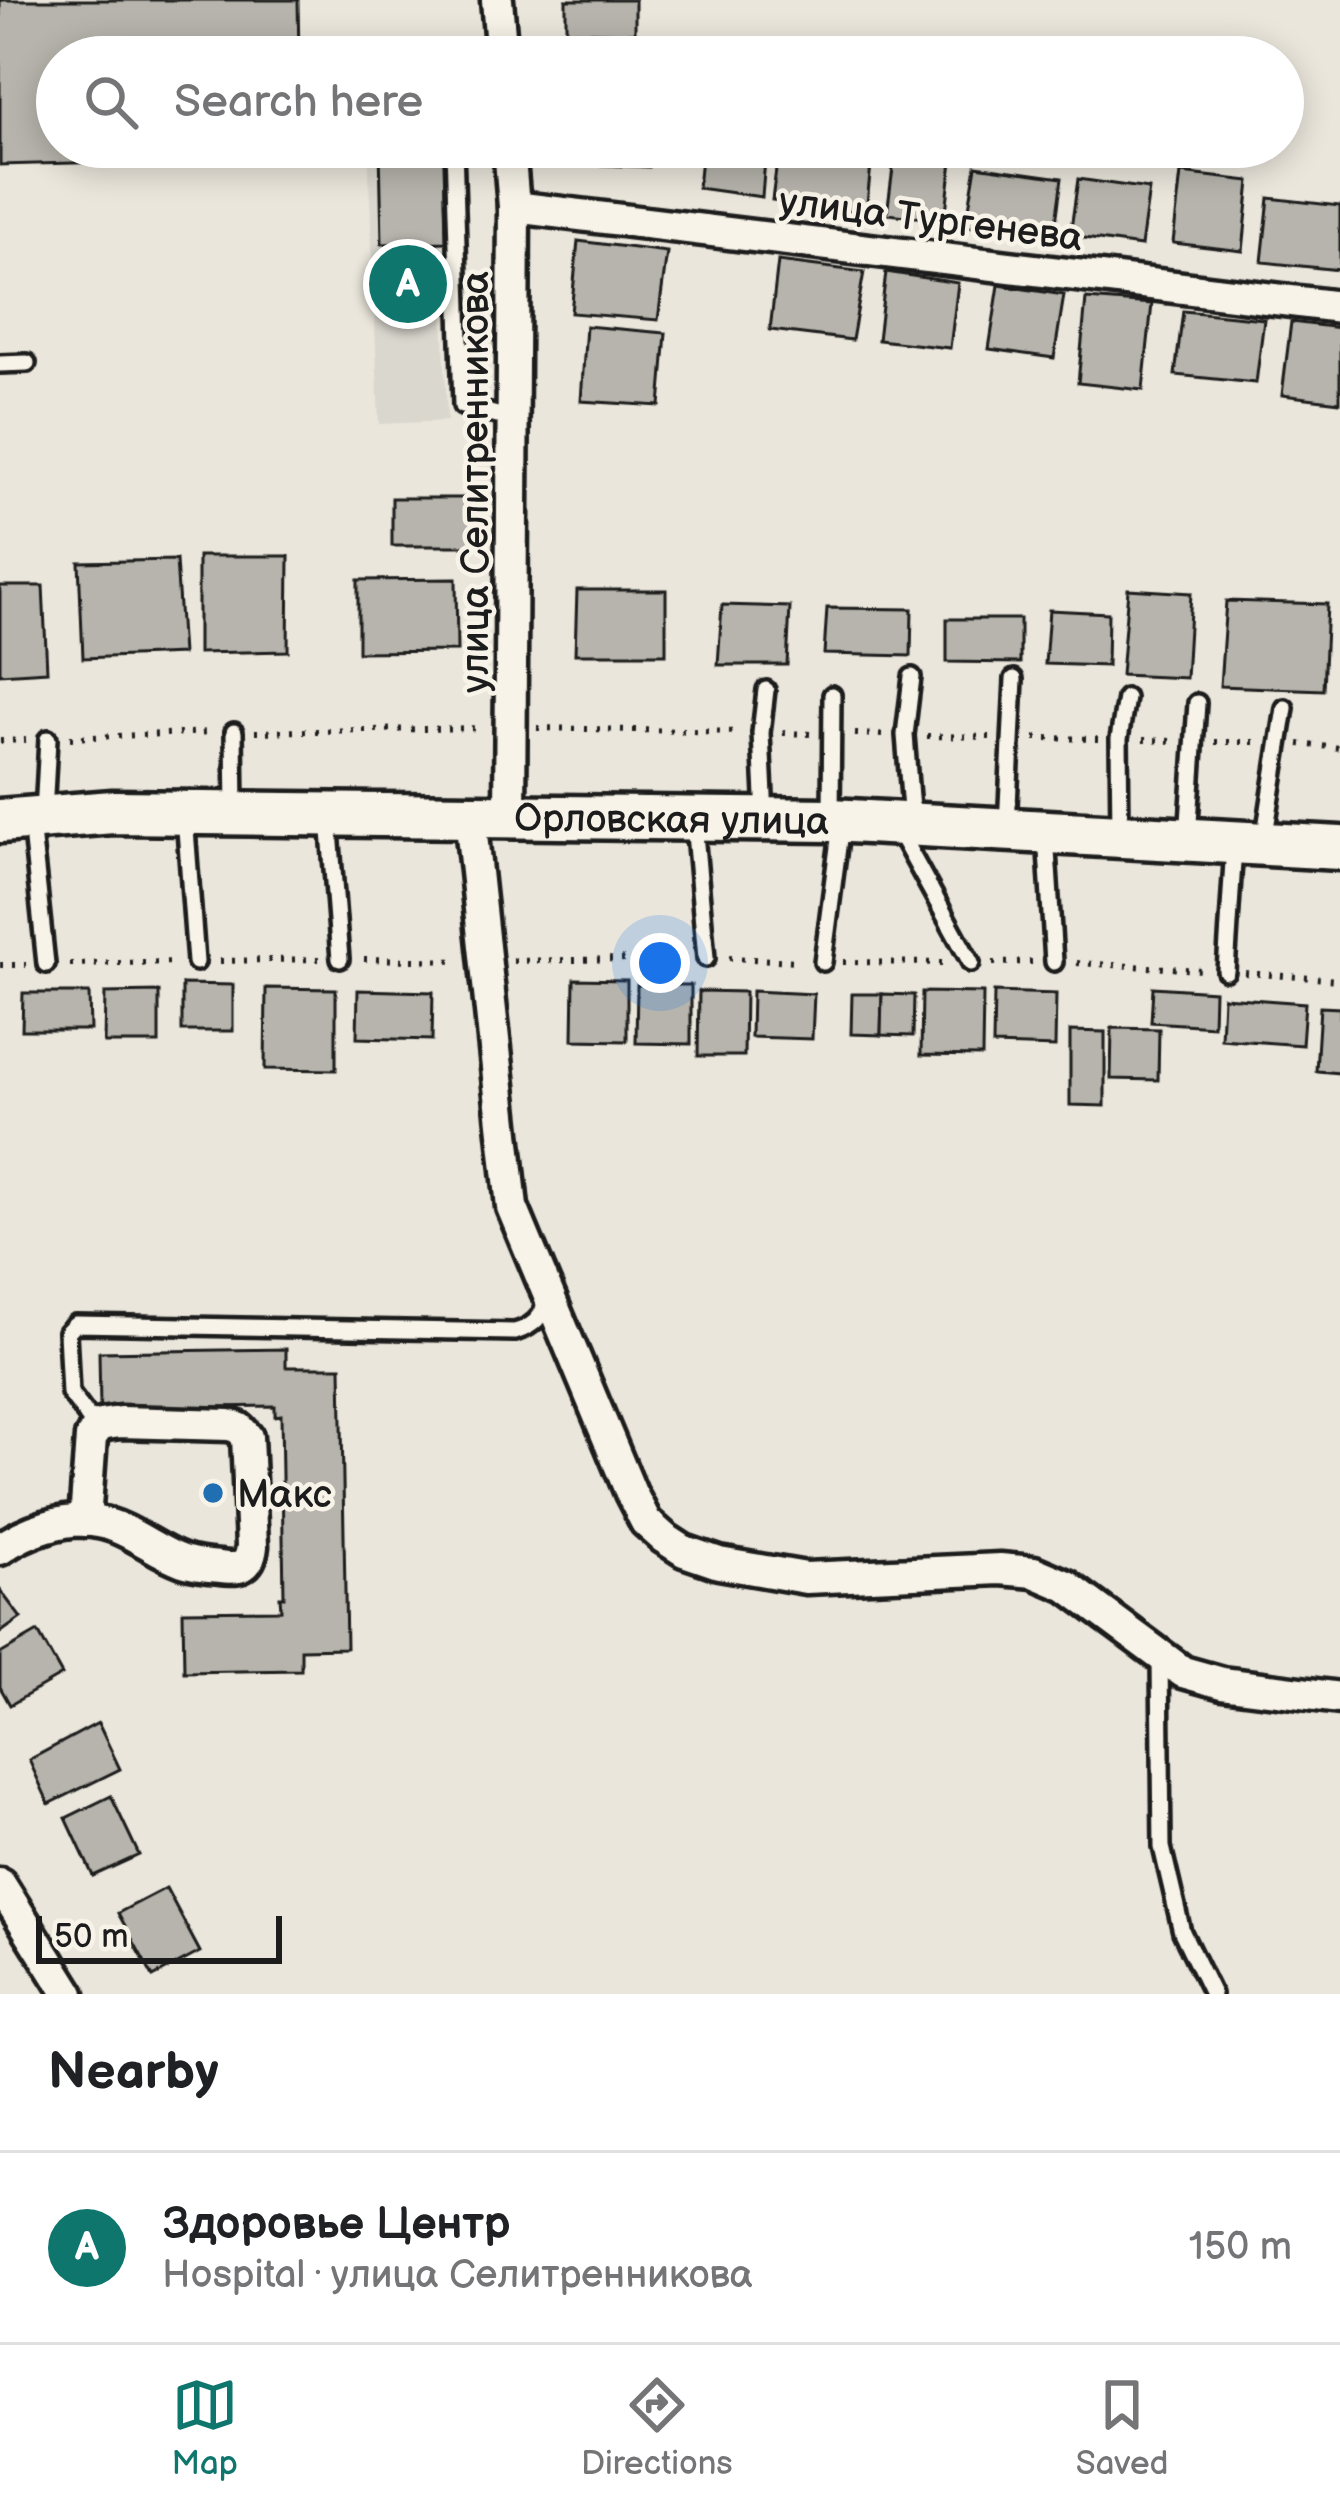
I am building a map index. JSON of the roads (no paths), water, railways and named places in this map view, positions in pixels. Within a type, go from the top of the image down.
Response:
[{"type":"main road","name":"Орловская улица","points":[[25,819],[113,812],[836,821],[1340,848]]},
{"type":"street","points":[[497,0],[500,36]]},
{"type":"street","name":"улица Селитренникова","points":[[511,168],[512,727],[490,816],[486,962],[512,1207],[646,1522],[684,1551],[719,1563],[806,1578],[1000,1568],[1034,1573],[1066,1586],[1183,1672],[1222,1683],[1340,1698]]},
{"type":"street","name":"улица Тургенева","points":[[514,207],[1340,307]]},
{"type":"street","points":[[0,1549],[31,1532],[85,1521],[117,1528],[191,1563],[244,1566],[252,1553],[247,1441],[242,1430],[229,1425],[120,1422],[95,1428],[85,1521]]},
{"type":"street","points":[[0,1884],[69,1994]]},
{"type":"lane","points":[[455,168],[462,406],[513,419]]},
{"type":"lane","points":[[0,364],[27,363]]},
{"type":"lane","points":[[912,677],[903,824],[971,963]]},
{"type":"lane","points":[[1014,679],[1012,737],[1054,962]]},
{"type":"lane","points":[[765,820],[761,733],[766,690]]},
{"type":"lane","points":[[823,962],[836,821],[832,695]]},
{"type":"lane","points":[[1120,836],[1119,739],[1126,698]]},
{"type":"lane","points":[[1187,840],[1197,704]]},
{"type":"lane","points":[[1226,971],[1249,843],[1281,743],[1285,708]]},
{"type":"lane","points":[[234,732],[236,814]]},
{"type":"lane","points":[[46,964],[25,819],[48,739]]},
{"type":"lane","points":[[184,813],[196,962]]},
{"type":"lane","points":[[329,815],[340,959]]},
{"type":"lane","points":[[693,819],[706,958]]},
{"type":"lane","points":[[95,1428],[70,1393],[68,1332],[75,1324],[515,1331],[541,1317],[545,1288]]},
{"type":"lane","points":[[1160,1656],[1162,1846],[1182,1932],[1212,1994]]},
{"type":"place","name":"Здоровье Центр","points":[[408,284]]},
{"type":"place","name":"Макс","points":[[213,1493]]}]
